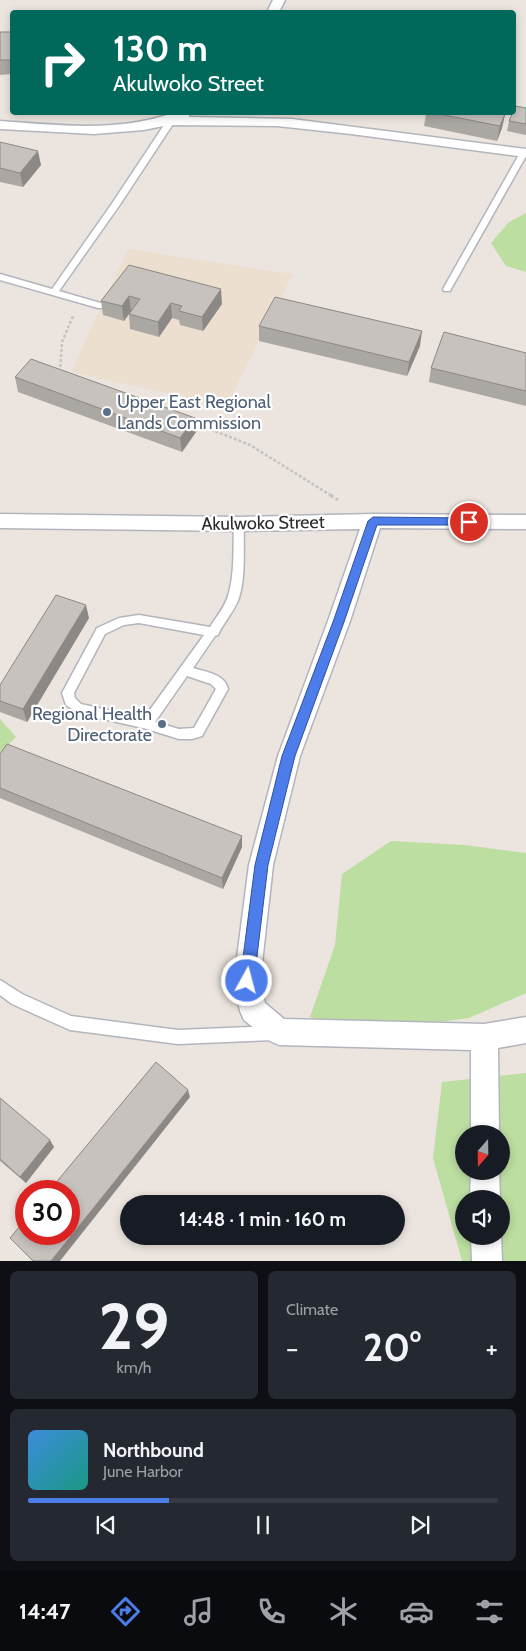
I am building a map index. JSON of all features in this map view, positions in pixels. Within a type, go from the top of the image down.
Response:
[{"type":"street","points":[[171,121],[181,115]]},
{"type":"street","points":[[273,115],[290,123]]},
{"type":"street","points":[[0,125],[62,130],[171,121],[290,123],[381,132],[446,143],[525,153]]},
{"type":"street","name":"Akulwoko Street","points":[[0,521],[239,524],[373,521],[526,522]]},
{"type":"street","points":[[373,521],[339,622],[289,756],[261,865],[247,981],[253,1011],[279,1032],[484,1037],[526,1030]]},
{"type":"street","points":[[484,1037],[485,1125]]},
{"type":"street","points":[[486,1245],[487,1261]]},
{"type":"lane","points":[[54,292],[115,206],[171,121]]},
{"type":"lane","points":[[447,289],[525,153]]},
{"type":"lane","points":[[0,277],[101,306]]},
{"type":"lane","points":[[147,724],[184,670],[214,632],[229,608],[234,596],[237,574],[239,524]]},
{"type":"lane","points":[[184,670],[215,680],[221,684],[222,689],[198,732],[193,735],[183,735],[147,724],[78,708],[70,701],[68,693],[101,631],[122,621],[139,618],[214,632]]},
{"type":"lane","points":[[0,987],[17,999],[70,1023],[178,1037],[279,1032]]},
{"type":"path","points":[[68,375],[59,371],[62,342],[80,300]]},
{"type":"path","points":[[187,420],[250,445],[373,521]]},
{"type":"shaded area","points":[[128,249],[293,274],[226,407],[71,372]]},
{"type":"green space","points":[[526,213],[526,272],[506,266],[491,243],[509,222]]},
{"type":"green space","points":[[0,719],[16,737],[0,753]]},
{"type":"green space","points":[[391,841],[465,845],[526,853],[526,993],[469,1018],[349,1034],[310,1017],[335,945],[342,874]]},
{"type":"green space","points":[[526,1073],[526,1261],[462,1261],[457,1245],[510,1245],[510,1190],[455,1190],[455,1236],[433,1158],[442,1082]]},
{"type":"building","points":[[0,32],[10,32],[10,60],[0,60]]},
{"type":"building","points":[[516,106],[526,108],[526,124],[509,121],[512,115],[516,115]]},
{"type":"building","points":[[444,115],[505,115],[500,126]]},
{"type":"building","points":[[0,142],[38,151],[20,173],[0,168]]},
{"type":"building","points":[[129,265],[221,289],[202,317],[179,311],[182,306],[171,303],[158,322],[129,314],[140,299],[129,296],[122,306],[101,301]]},
{"type":"building","points":[[275,297],[422,331],[409,362],[259,326]]},
{"type":"building","points":[[444,332],[526,353],[526,391],[431,368]]},
{"type":"building","points":[[31,359],[195,418],[180,438],[15,377]]},
{"type":"building","points":[[56,595],[86,605],[23,709],[0,701],[0,685]]},
{"type":"building","points":[[7,744],[242,836],[222,878],[0,788],[0,754]]},
{"type":"building","points":[[156,1062],[188,1090],[80,1225],[80,1180],[58,1180]]},
{"type":"building","points":[[0,1098],[50,1140],[20,1177],[0,1159]]},
{"type":"building","points":[[15,1232],[15,1243],[10,1238]]},
{"type":"building","points":[[17,1245],[64,1245],[51,1261],[33,1261]]},
{"type":"place","name":"Upper East Regional Lands Commission","points":[[107,412]]},
{"type":"place","name":"Regional Health Directorate","points":[[162,724]]},
{"type":"route","points":[[247,981],[261,865],[289,756],[339,622],[373,521],[469,522]]}]
